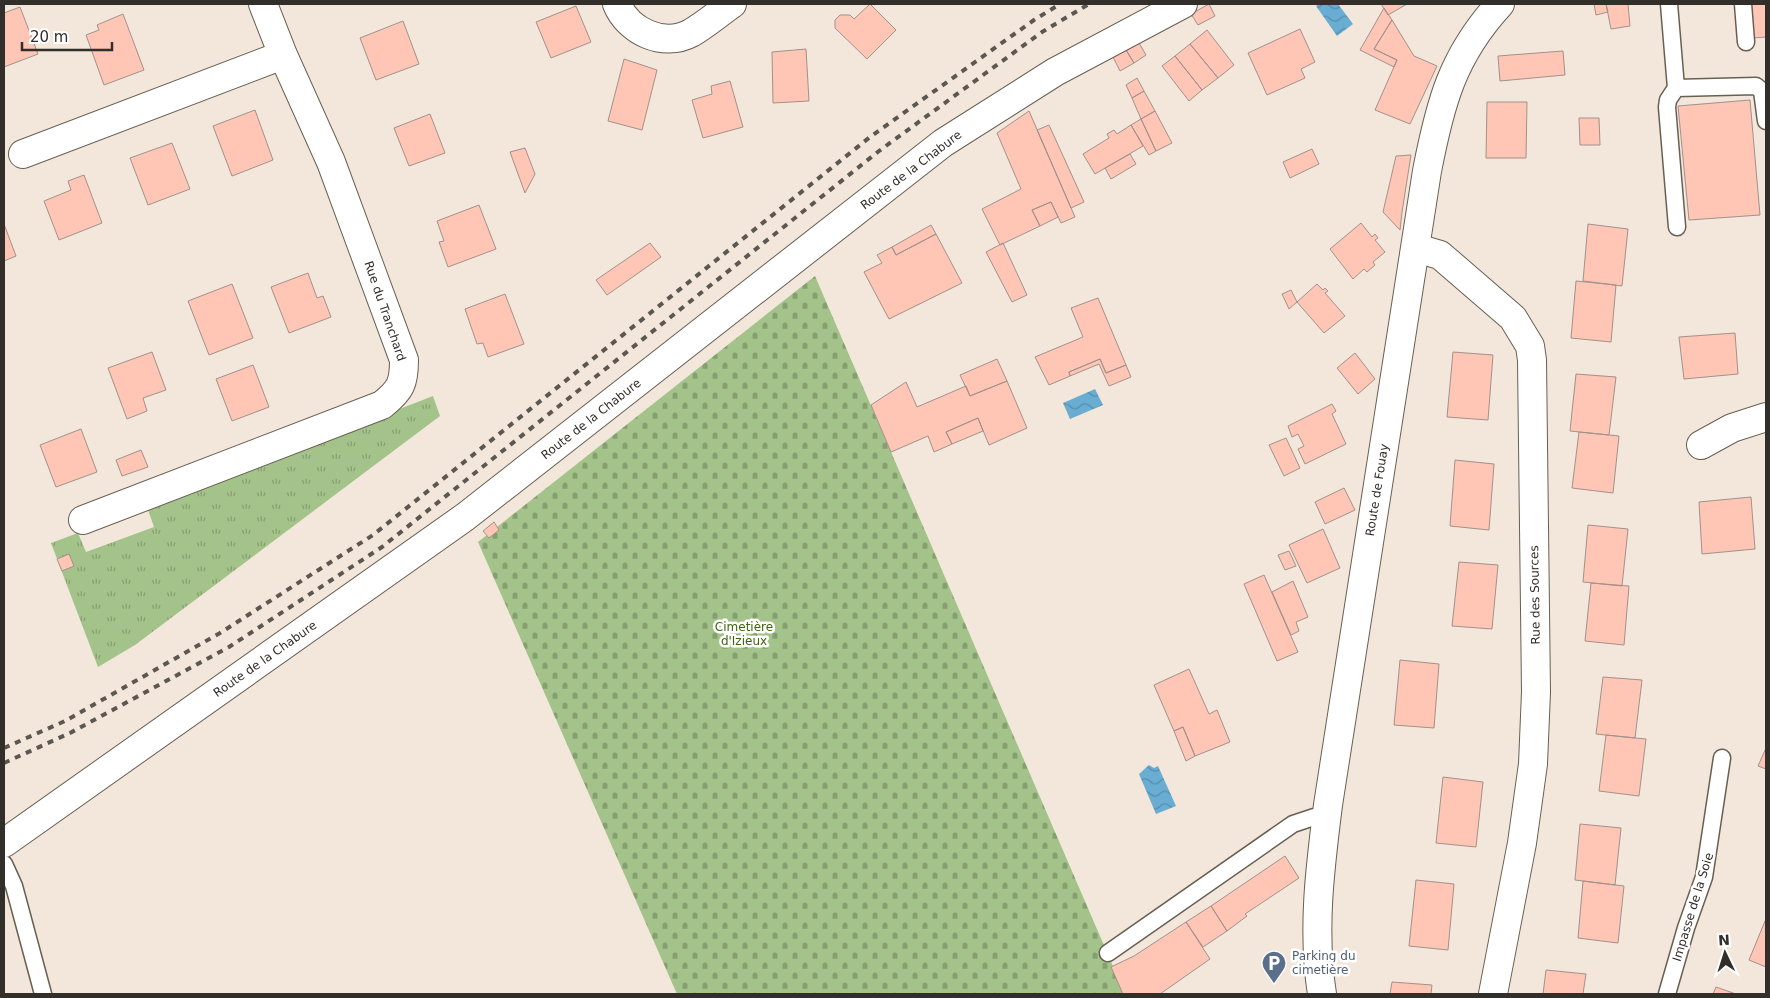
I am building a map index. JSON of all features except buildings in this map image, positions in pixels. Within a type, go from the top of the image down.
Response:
[{"type":"street","name":"Rue du Tranchard","points":[[82,520],[382,405],[396,394],[404,379],[404,360],[334,171],[283,55],[263,4]]},
{"type":"street","points":[[617,4],[622,16],[635,29],[653,36],[672,38],[690,34],[732,4]]},
{"type":"street","name":"Route de la Chabure","points":[[4,843],[465,517],[943,143],[1055,72],[1182,4]]},
{"type":"street","name":"Route de Fouay","points":[[1322,994],[1318,970],[1317,912],[1326,818],[1437,120],[1450,79],[1469,42],[1500,4]]},
{"type":"street","points":[[23,154],[283,55]]},
{"type":"street","name":"Rue des Sources","points":[[1416,248],[1440,255],[1513,318],[1523,331],[1530,346],[1532,360],[1536,692],[1533,764],[1522,843],[1493,994]]},
{"type":"street","points":[[1701,445],[1732,428],[1766,417]]},
{"type":"lane","points":[[1669,4],[1676,88],[1668,100],[1667,107],[1676,227]]},
{"type":"lane","points":[[1743,4],[1746,42]]},
{"type":"lane","points":[[1676,88],[1756,86],[1762,91],[1766,121]]},
{"type":"lane","name":"Impasse de la Soie","points":[[1667,994],[1686,928],[1704,877],[1710,848],[1722,758]]},
{"type":"lane","points":[[1108,953],[1293,824],[1314,817],[1326,818]]},
{"type":"lane","points":[[4,864],[14,886],[43,994]]},
{"type":"green space","name":"Cimetière d'Izieux","points":[[815,276],[1125,994],[677,994],[478,542]]},
{"type":"green space","points":[[433,396],[440,416],[135,645],[98,667],[51,543],[78,533],[86,552],[154,527],[147,507]]},
{"type":"water","points":[[1319,4],[1338,4],[1353,24],[1337,36],[1316,6]]},
{"type":"water","points":[[1095,389],[1103,405],[1070,419],[1063,403]]},
{"type":"water","points":[[1149,765],[1154,768],[1158,766],[1176,806],[1156,814],[1139,774]]},
{"type":"railway","points":[[4,748],[65,721],[220,633],[373,535],[870,137],[1034,20],[1060,4]]},
{"type":"railway","points":[[4,763],[70,733],[229,647],[382,547],[879,151],[1042,32],[1089,4]]},
{"type":"place","name":"Parking du cimetière","points":[[1274,984]]}]
